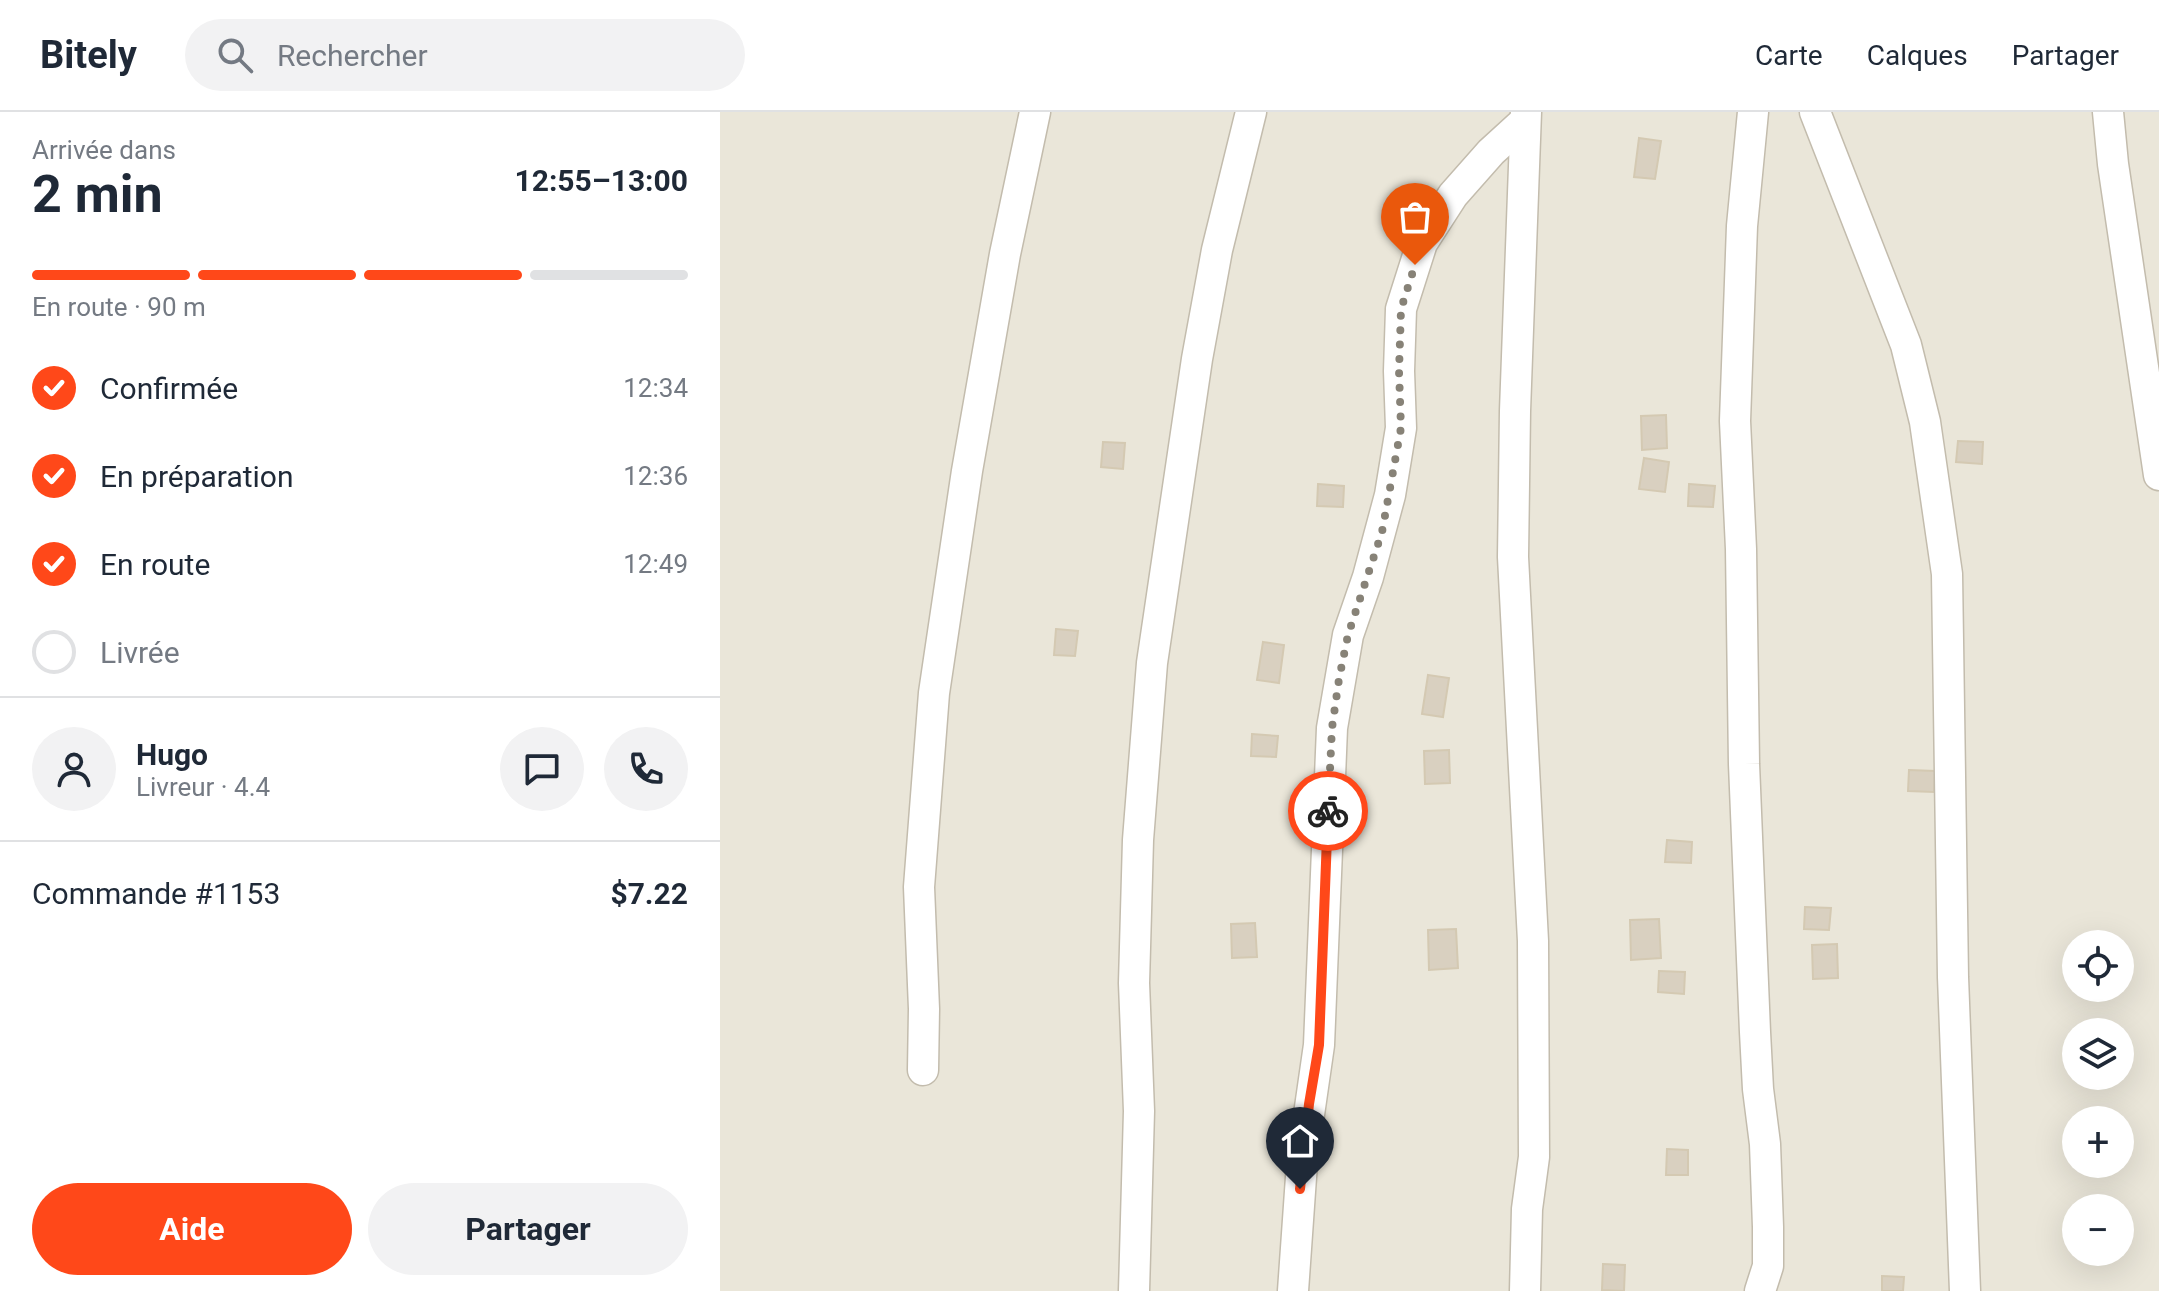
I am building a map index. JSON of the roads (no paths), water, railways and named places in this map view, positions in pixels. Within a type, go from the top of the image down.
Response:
[{"type":"street","points":[[923,1070],[919,887],[934,693],[967,471],[1005,254],[1035,112]]},
{"type":"street","points":[[1134,1291],[1139,1111],[1134,983],[1138,840],[1152,663],[1197,359],[1217,250],[1251,112]]},
{"type":"street","points":[[1753,112],[1742,226],[1735,421],[1742,580],[1744,764],[1755,1032],[1765,1144],[1768,1227],[1768,1266],[1760,1291]]},
{"type":"street","points":[[1815,112],[1906,345],[1925,422],[1947,574],[1953,977],[1965,1291]]},
{"type":"street","points":[[2108,112],[2159,475]]},
{"type":"street","points":[[1293,1291],[1302,1163],[1319,1045],[1332,728],[1348,635],[1368,577],[1390,495],[1401,428],[1401,309],[1422,243],[1453,195],[1526,116]]},
{"type":"street","points":[[1525,1291],[1527,1209],[1534,1157],[1534,1004],[1513,557],[1526,116]]}]
